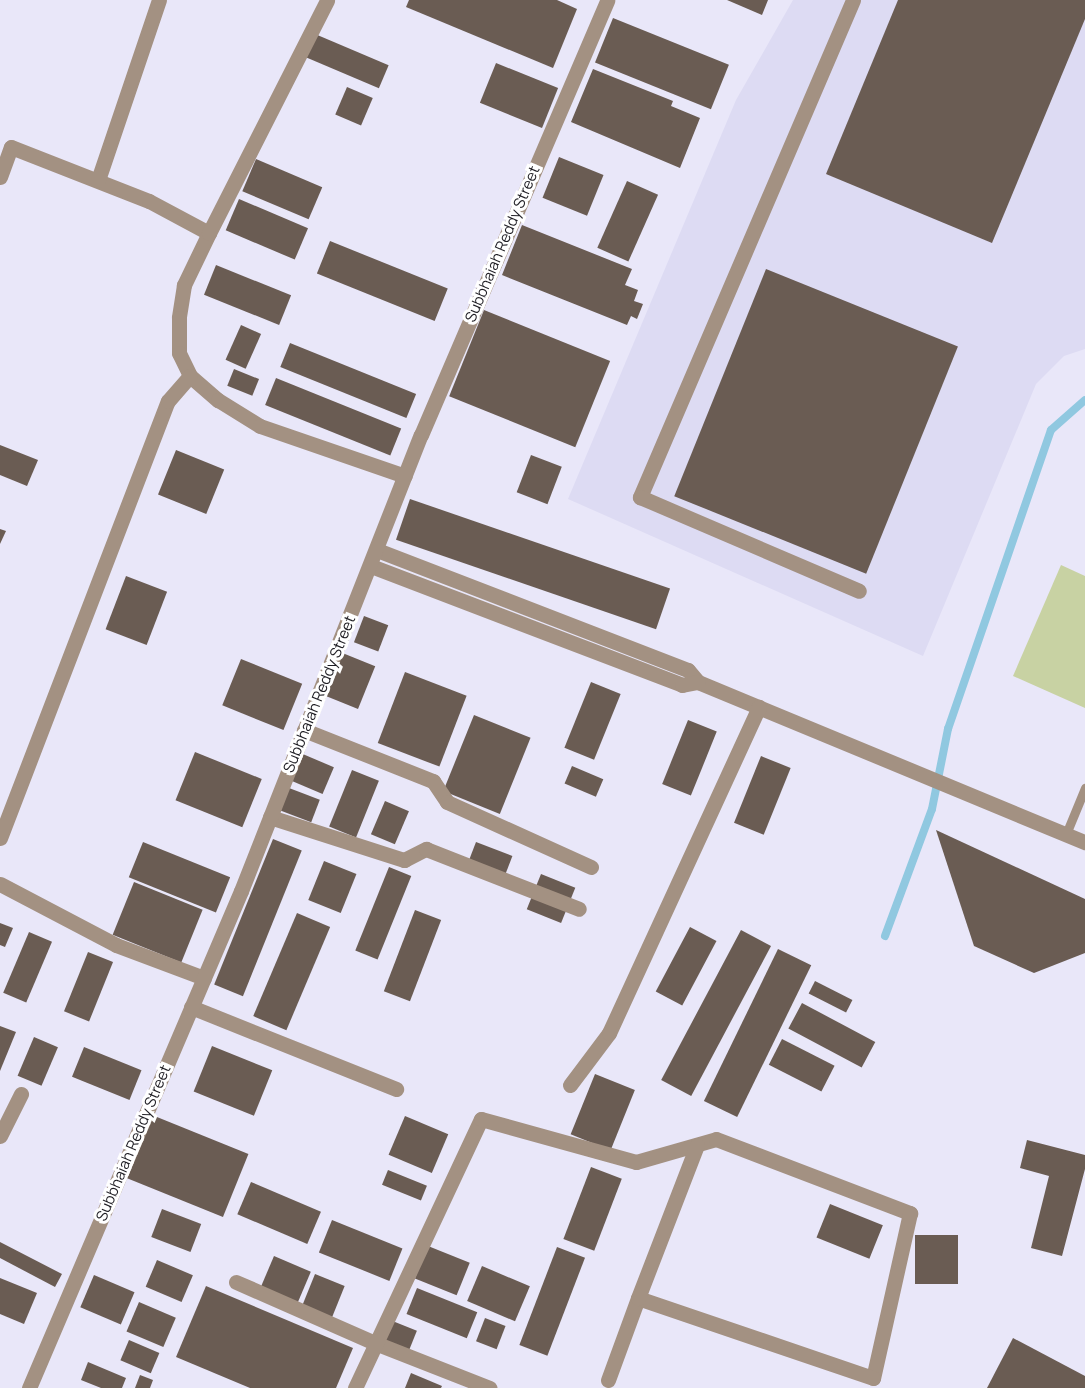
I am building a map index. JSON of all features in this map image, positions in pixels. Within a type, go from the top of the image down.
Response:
[{"type":"street","points":[[98,180],[159,0]]},
{"type":"street","points":[[327,0],[184,285],[179,318],[179,352],[190,376],[218,400],[260,426],[405,476]]},
{"type":"street","name":"Subbhaiah Reddy Street","points":[[29,1388],[204,978],[371,566],[405,476],[607,0]]},
{"type":"street","points":[[853,0],[640,497],[859,591]]},
{"type":"street","points":[[0,177],[11,147],[98,180],[209,233]]},
{"type":"street","points":[[0,838],[168,400],[190,376]]},
{"type":"street","points":[[376,550],[688,670],[698,682],[1085,842]]},
{"type":"street","points":[[371,566],[682,685],[698,682]]},
{"type":"street","points":[[570,1085],[609,1033],[759,707]]},
{"type":"street","points":[[304,730],[433,781],[447,802],[591,867]]},
{"type":"street","points":[[270,818],[404,860],[426,849],[579,909]]},
{"type":"street","points":[[0,884],[116,945],[204,978]]},
{"type":"street","points":[[191,1007],[396,1089]]},
{"type":"street","points":[[0,1136],[21,1095]]},
{"type":"street","points":[[355,1388],[481,1119],[636,1162],[716,1139],[910,1213],[873,1378],[638,1298]]},
{"type":"street","points":[[608,1380],[697,1144]]},
{"type":"street","points":[[236,1282],[375,1344],[490,1388]]},
{"type":"lane","points":[[1066,834],[1085,788]]},
{"type":"shaded area","points":[[793,0],[1085,0],[1085,349],[1064,356],[1036,384],[923,656],[568,499],[736,100]]},
{"type":"green space","points":[[1061,565],[1085,576],[1085,708],[1013,676]]},
{"type":"building","points":[[409,0],[557,0],[577,9],[553,68],[406,7]]},
{"type":"building","points":[[727,0],[768,0],[762,15]]},
{"type":"building","points":[[898,0],[1085,0],[1085,19],[992,243],[826,174]]},
{"type":"building","points":[[613,18],[729,65],[711,109],[595,63]]},
{"type":"building","points":[[315,34],[389,65],[379,88],[305,57]]},
{"type":"building","points":[[496,63],[558,88],[542,128],[480,103]]},
{"type":"building","points":[[593,69],[673,101],[671,106],[700,118],[680,168],[571,122]]},
{"type":"building","points":[[347,87],[373,98],[361,126],[335,115]]},
{"type":"building","points":[[559,157],[604,175],[587,216],[543,198]]},
{"type":"building","points":[[256,159],[322,187],[309,219],[242,191]]},
{"type":"building","points":[[627,181],[658,195],[628,262],[597,248]]},
{"type":"building","points":[[239,199],[308,228],[295,260],[226,230]]},
{"type":"building","points":[[522,225],[632,269],[625,285],[638,290],[634,301],[643,304],[637,319],[631,316],[627,325],[502,275]]},
{"type":"building","points":[[330,241],[448,289],[435,321],[317,273]]},
{"type":"building","points":[[216,265],[291,295],[279,325],[204,295]]},
{"type":"building","points":[[766,269],[958,347],[866,574],[674,496]]},
{"type":"building","points":[[484,310],[610,361],[575,447],[449,396]]},
{"type":"building","points":[[241,325],[261,334],[246,369],[226,360]]},
{"type":"building","points":[[290,343],[416,394],[406,418],[280,367]]},
{"type":"building","points":[[234,369],[259,379],[252,396],[227,386]]},
{"type":"building","points":[[276,378],[401,429],[390,455],[265,405]]},
{"type":"building","points":[[0,445],[38,460],[27,486],[0,475]]},
{"type":"building","points":[[176,450],[224,469],[206,514],[158,495]]},
{"type":"building","points":[[531,455],[562,467],[547,504],[517,492]]},
{"type":"building","points":[[410,499],[670,589],[656,629],[396,540]]},
{"type":"building","points":[[0,529],[6,531],[0,544]]},
{"type":"building","points":[[126,576],[167,592],[147,645],[106,629]]},
{"type":"building","points":[[364,616],[388,625],[378,651],[354,642]]},
{"type":"building","points":[[340,652],[375,666],[358,709],[323,695]]},
{"type":"building","points":[[241,659],[302,684],[283,730],[222,705]]},
{"type":"building","points":[[405,672],[467,696],[439,767],[378,743]]},
{"type":"building","points":[[591,682],[621,694],[594,760],[564,748]]},
{"type":"building","points":[[474,715],[531,738],[500,814],[443,791]]},
{"type":"building","points":[[688,720],[717,732],[691,796],[662,784]]},
{"type":"building","points":[[195,752],[262,779],[242,827],[176,800]]},
{"type":"building","points":[[298,752],[334,767],[323,794],[287,779]]},
{"type":"building","points":[[761,756],[791,768],[764,835],[734,823]]},
{"type":"building","points":[[572,766],[603,779],[596,797],[565,783]]},
{"type":"building","points":[[352,770],[379,781],[356,837],[329,827]]},
{"type":"building","points":[[289,788],[320,800],[311,822],[280,810]]},
{"type":"building","points":[[385,801],[409,811],[395,844],[371,834]]},
{"type":"building","points":[[936,830],[1085,899],[1085,953],[1034,973],[974,946]]},
{"type":"building","points":[[273,839],[302,851],[243,996],[214,985]]},
{"type":"building","points":[[143,842],[230,877],[216,912],[129,877]]},
{"type":"building","points":[[476,842],[512,856],[502,884],[465,870]]},
{"type":"building","points":[[324,861],[356,874],[341,913],[308,900]]},
{"type":"building","points":[[389,867],[411,876],[378,959],[355,950]]},
{"type":"building","points":[[541,874],[575,888],[561,923],[527,909]]},
{"type":"building","points":[[134,882],[203,910],[181,963],[113,935]]},
{"type":"building","points":[[415,910],[441,920],[410,1001],[384,991]]},
{"type":"building","points":[[297,913],[330,927],[286,1030],[253,1016]]},
{"type":"building","points":[[0,923],[13,928],[5,947],[0,945]]},
{"type":"building","points":[[690,927],[716,941],[682,1006],[656,991]]},
{"type":"building","points":[[741,930],[771,946],[691,1096],[661,1080]]},
{"type":"building","points":[[29,932],[52,942],[26,1003],[3,993]]},
{"type":"building","points":[[778,949],[811,965],[737,1117],[704,1101]]},
{"type":"building","points":[[88,952],[113,962],[89,1021],[64,1011]]},
{"type":"building","points":[[815,981],[852,1000],[846,1013],[809,993]]},
{"type":"building","points":[[802,1003],[875,1042],[862,1068],[788,1029]]},
{"type":"building","points":[[0,1026],[16,1032],[0,1071]]},
{"type":"building","points":[[34,1037],[58,1047],[42,1086],[18,1076]]},
{"type":"building","points":[[782,1039],[835,1066],[821,1092],[769,1065]]},
{"type":"building","points":[[212,1046],[272,1070],[254,1116],[194,1091]]},
{"type":"building","points":[[84,1047],[141,1070],[129,1100],[72,1077]]},
{"type":"building","points":[[595,1074],[635,1090],[611,1150],[571,1134]]},
{"type":"building","points":[[152,1115],[248,1154],[223,1217],[127,1178]]},
{"type":"building","points":[[405,1116],[448,1134],[432,1173],[389,1155]]},
{"type":"building","points":[[1027,1140],[1085,1155],[1085,1169],[1062,1256],[1031,1248],[1049,1176],[1020,1168]]},
{"type":"building","points":[[591,1167],[622,1179],[594,1251],[563,1239]]},
{"type":"building","points":[[388,1170],[427,1186],[421,1201],[382,1185]]},
{"type":"building","points":[[251,1182],[321,1212],[307,1244],[237,1214]]},
{"type":"building","points":[[830,1204],[883,1225],[869,1259],[817,1237]]},
{"type":"building","points":[[162,1209],[201,1224],[190,1252],[151,1237]]},
{"type":"building","points":[[332,1220],[402,1248],[389,1281],[319,1252]]},
{"type":"building","points":[[915,1235],[958,1235],[958,1284],[915,1284]]},
{"type":"building","points":[[0,1242],[62,1274],[55,1287],[0,1258]]},
{"type":"building","points":[[428,1246],[470,1263],[457,1295],[415,1278]]},
{"type":"building","points":[[557,1247],[585,1258],[547,1356],[519,1345]]},
{"type":"building","points":[[274,1256],[311,1272],[298,1303],[261,1287]]},
{"type":"building","points":[[157,1260],[193,1275],[182,1302],[146,1287]]},
{"type":"building","points":[[482,1266],[530,1286],[515,1321],[467,1301]]},
{"type":"building","points":[[315,1274],[345,1286],[332,1318],[302,1306]]},
{"type":"building","points":[[94,1275],[135,1292],[121,1324],[80,1307]]},
{"type":"building","points":[[0,1278],[37,1293],[24,1324],[0,1314]]},
{"type":"building","points":[[206,1286],[353,1348],[336,1388],[250,1388],[176,1357]]},
{"type":"building","points":[[417,1288],[477,1312],[467,1338],[407,1314]]},
{"type":"building","points":[[139,1302],[176,1318],[163,1347],[126,1331]]},
{"type":"building","points":[[485,1318],[506,1326],[497,1349],[476,1341]]},
{"type":"building","points":[[390,1320],[417,1331],[408,1352],[381,1341]]},
{"type":"building","points":[[1013,1338],[1085,1376],[1085,1388],[987,1388]]},
{"type":"building","points":[[129,1340],[159,1353],[151,1373],[120,1360]]},
{"type":"building","points":[[88,1362],[126,1378],[122,1388],[101,1388],[81,1380]]},
{"type":"building","points":[[411,1373],[442,1386],[441,1388],[405,1388]]},
{"type":"building","points":[[140,1375],[153,1380],[150,1388],[135,1388]]},
{"type":"waterway","points":[[885,936],[932,809],[948,729],[1051,430],[1085,400]]}]
